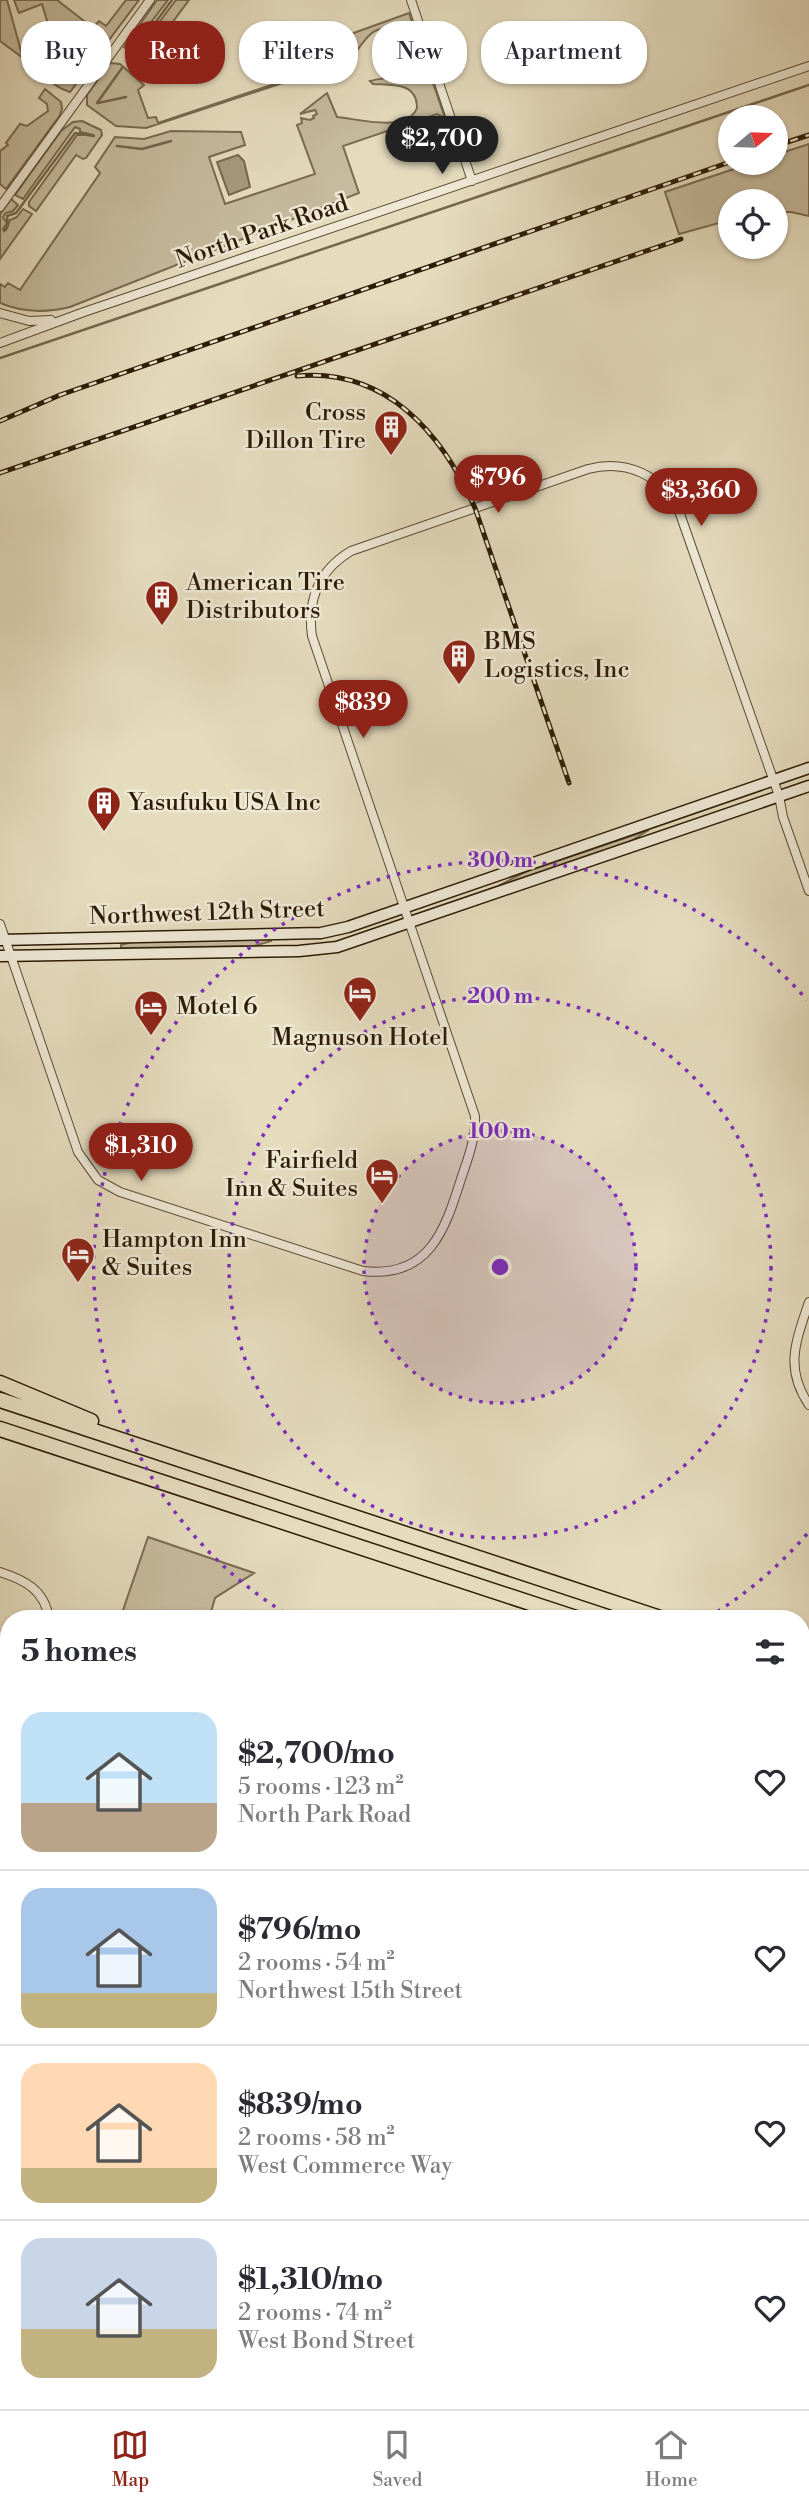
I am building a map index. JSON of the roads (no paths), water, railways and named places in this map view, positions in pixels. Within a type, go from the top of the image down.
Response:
[{"type":"highway","points":[[0,1384],[189,1463]]},
{"type":"highway","points":[[0,1400],[636,1610]]},
{"type":"highway","points":[[0,1429],[552,1610]]},
{"type":"highway","points":[[0,1439],[184,1488]]},
{"type":"main road","name":"Northwest 12th Street","points":[[3,939],[302,935],[348,927],[809,768]]},
{"type":"main road","name":"Northwest 12th Street","points":[[6,956],[324,949],[351,943],[809,786]]},
{"type":"street","points":[[0,207],[150,0]]},
{"type":"street","points":[[411,0],[472,181]]},
{"type":"street","name":"North Park Road","points":[[0,343],[84,312],[809,66]]},
{"type":"street","name":"North Park Road","points":[[0,313],[41,322],[84,312]]},
{"type":"street","points":[[0,924],[6,956],[78,1152],[90,1171],[106,1185],[120,1192],[363,1271],[390,1271],[422,1257],[438,1240],[448,1219],[474,1140],[475,1116],[312,636],[311,608],[317,586],[331,566],[342,556],[360,547],[596,467],[624,467],[656,480],[669,493],[679,511],[779,796],[783,817],[809,891]]},
{"type":"street","points":[[809,1303],[794,1358],[797,1383],[809,1405]]},
{"type":"street","points":[[0,1572],[27,1583],[38,1591],[47,1610]]},
{"type":"waterway","points":[[156,21],[172,0]]},
{"type":"waterway","points":[[97,103],[122,68]]},
{"type":"waterway","points":[[0,358],[809,85]]},
{"type":"waterway","points":[[98,103],[126,97]]},
{"type":"waterway","points":[[4,231],[8,226],[7,216],[16,213],[75,133],[94,136]]},
{"type":"waterway","points":[[117,146],[142,149],[171,141]]},
{"type":"railway","points":[[788,142],[809,135]]},
{"type":"railway","points":[[0,421],[60,395],[718,166]]},
{"type":"railway","points":[[0,473],[681,239]]},
{"type":"railway","points":[[297,376],[329,376],[358,383],[384,394],[428,431],[446,455],[475,508],[569,783]]},
{"type":"place","name":"Cross Dillon Tire","points":[[391,457]]},
{"type":"place","name":"American Tire Distributors","points":[[162,627]]},
{"type":"place","name":"BMS Logistics, Inc","points":[[459,686]]},
{"type":"place","name":"Yasufuku USA Inc","points":[[104,833]]},
{"type":"place","name":"Magnuson Hotel","points":[[360,1023]]},
{"type":"place","name":"Motel 6","points":[[151,1037]]},
{"type":"place","name":"Fairfield Inn & Suites","points":[[382,1205]]},
{"type":"place","name":"Hampton Inn & Suites","points":[[78,1284]]}]
